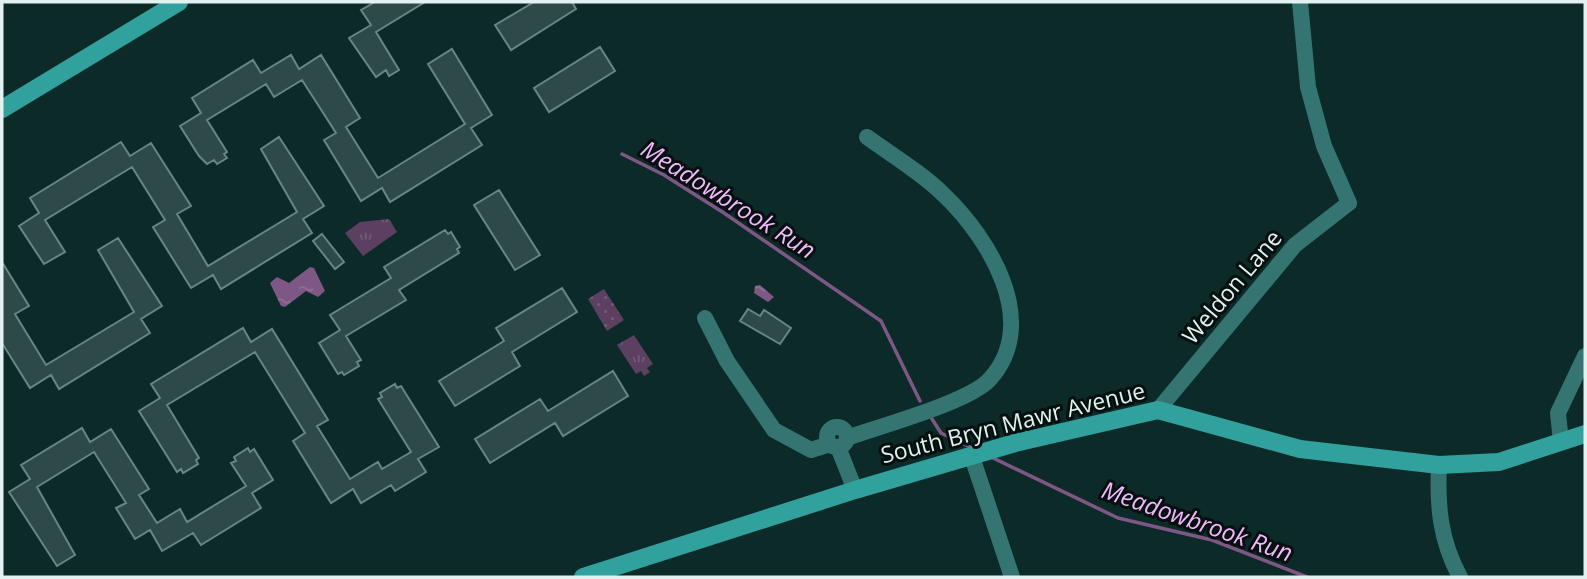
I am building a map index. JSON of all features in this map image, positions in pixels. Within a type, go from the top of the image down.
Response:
[{"type":"main road","points":[[2,109],[179,2]]},
{"type":"main road","name":"South Bryn Mawr Avenue","points":[[583,577],[855,489],[1016,443],[1158,410],[1300,449],[1439,465],[1499,462],[1585,434]]},
{"type":"street","name":"Weldon Lane","points":[[1158,410],[1295,245],[1349,203],[1324,146],[1308,87],[1300,2]]},
{"type":"street","points":[[705,318],[727,362],[774,430],[811,450],[838,443],[966,396],[990,380],[1004,353],[1012,326],[1009,294],[991,256],[945,195],[867,137]]},
{"type":"street","points":[[1561,442],[1558,413],[1585,356]]},
{"type":"street","points":[[838,443],[855,489]]},
{"type":"street","points":[[975,456],[1012,577]]},
{"type":"street","points":[[1439,465],[1437,510],[1448,555],[1460,577]]},
{"type":"green space","points":[[389,219],[397,232],[363,256],[345,233],[360,222]]},
{"type":"green space","points":[[604,289],[624,320],[607,331],[588,299]]},
{"type":"green space","points":[[634,335],[653,364],[647,368],[650,372],[644,376],[641,371],[636,374],[617,345]]},
{"type":"water","points":[[310,267],[314,268],[325,291],[318,297],[306,291],[285,307],[281,306],[270,283],[277,277],[289,283]]},
{"type":"water","points":[[760,285],[774,297],[768,302],[754,293],[755,286]]},
{"type":"building","points":[[375,2],[425,2],[376,32],[399,70],[389,76],[386,70],[376,77],[349,38],[371,25],[361,10]]},
{"type":"building","points":[[534,2],[572,2],[576,9],[511,50],[495,25]]},
{"type":"building","points":[[600,47],[615,71],[549,112],[534,88]]},
{"type":"building","points":[[452,49],[492,115],[471,128],[482,145],[390,202],[382,188],[361,201],[324,140],[336,133],[302,80],[274,97],[266,84],[207,120],[227,152],[224,154],[227,158],[217,164],[214,160],[207,164],[199,156],[180,126],[201,113],[192,98],[253,60],[261,73],[291,55],[299,69],[321,55],[360,118],[346,127],[378,178],[465,124],[428,64]]},
{"type":"building","points":[[279,137],[324,206],[303,219],[312,233],[221,289],[213,275],[191,288],[153,227],[165,220],[132,167],[45,220],[65,252],[44,264],[19,226],[39,213],[30,198],[121,142],[130,156],[151,143],[191,206],[177,214],[208,266],[297,212],[261,149]]},
{"type":"building","points":[[499,190],[540,255],[515,270],[474,205]]},
{"type":"building","points":[[445,230],[448,234],[451,232],[460,247],[457,249],[459,253],[399,290],[406,300],[346,336],[361,360],[357,362],[359,366],[344,375],[342,372],[338,374],[319,343],[340,330],[330,315],[391,278],[384,267]]},
{"type":"building","points":[[322,234],[344,262],[335,269],[313,241]]},
{"type":"building","points":[[118,238],[162,306],[141,319],[150,333],[59,389],[51,375],[30,388],[2,343],[2,262],[29,306],[15,314],[46,365],[134,312],[98,250]]},
{"type":"building","points":[[562,288],[577,312],[512,352],[520,366],[455,406],[439,381],[504,341],[496,328]]},
{"type":"building","points":[[748,309],[760,316],[764,310],[791,328],[780,344],[740,321]]},
{"type":"building","points":[[243,328],[251,342],[272,329],[328,420],[317,426],[350,479],[378,462],[382,469],[411,452],[378,399],[382,397],[380,393],[395,384],[397,388],[401,386],[439,447],[418,459],[426,472],[395,491],[391,485],[361,503],[353,489],[331,503],[293,441],[305,433],[255,352],[167,405],[199,458],[196,460],[198,464],[183,473],[181,469],[177,472],[139,411],[160,398],[151,384]]},
{"type":"building","points":[[613,371],[628,396],[563,436],[555,423],[490,463],[475,439],[540,399],[548,411]]},
{"type":"building","points":[[82,428],[90,442],[111,429],[149,489],[139,495],[157,523],[180,509],[187,522],[246,486],[231,463],[236,461],[234,457],[248,448],[250,452],[254,449],[273,480],[252,493],[261,508],[201,545],[193,533],[162,551],[150,530],[135,539],[116,508],[126,503],[94,452],[37,487],[75,555],[57,566],[9,492],[30,479],[21,465]]},
{"type":"waterway","name":"Meadowbrook Run","points":[[622,154],[664,175],[724,213],[881,321],[920,401]]},
{"type":"waterway","name":"Meadowbrook Run","points":[[932,419],[941,433],[974,449]]},
{"type":"waterway","name":"Meadowbrook Run","points":[[991,457],[1118,518],[1212,540],[1307,577]]}]
